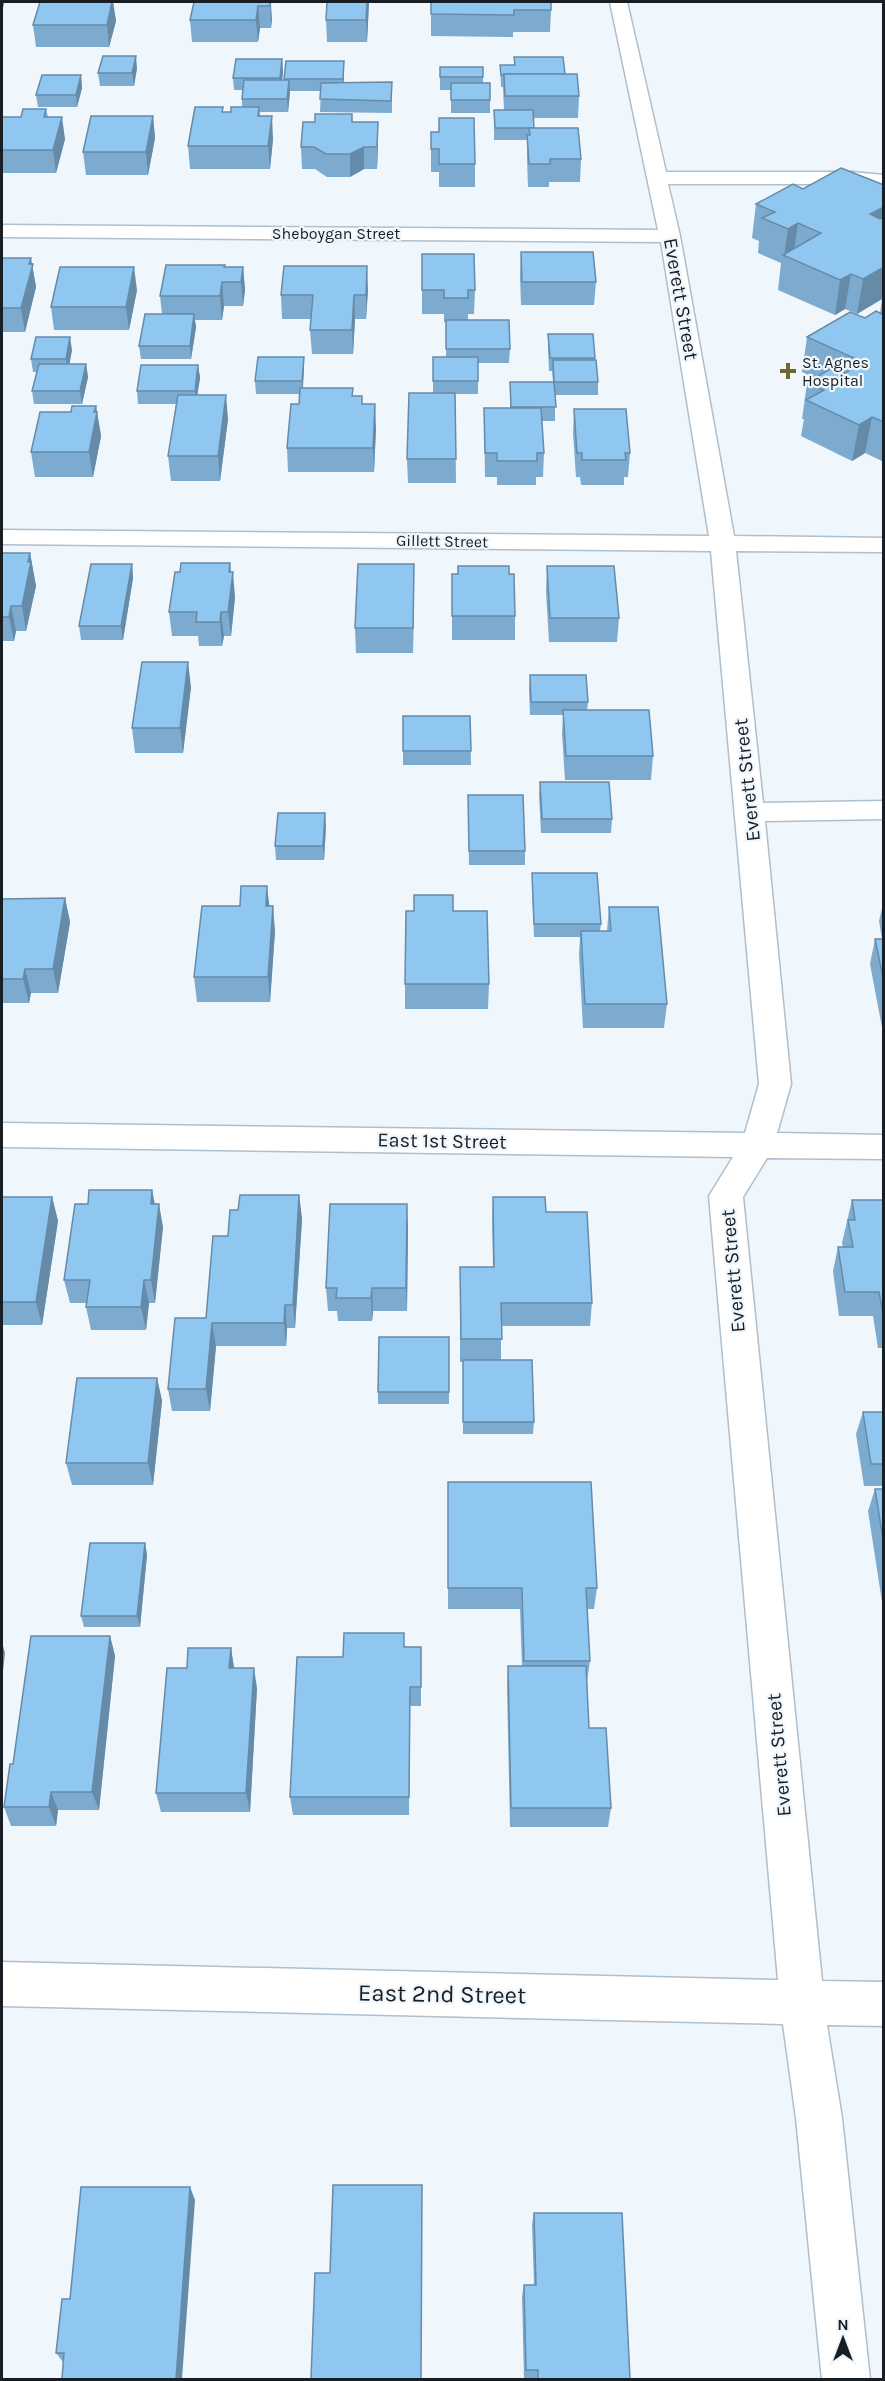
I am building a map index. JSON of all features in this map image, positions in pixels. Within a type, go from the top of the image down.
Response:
[{"type":"street","name":"Everett Street","points":[[618,2],[670,236],[723,545],[750,812],[775,1084],[757,1146],[726,1196],[802,2002],[819,2118],[846,2379]]},
{"type":"street","points":[[657,178],[852,178],[884,181]]},
{"type":"street","name":"Sheboygan Street","points":[[2,231],[670,236]]},
{"type":"street","name":"Gillett Street","points":[[2,537],[884,545]]},
{"type":"street","points":[[750,812],[884,810]]},
{"type":"street","name":"East 1st Street","points":[[2,1135],[884,1147]]},
{"type":"street","name":"East 2nd Street","points":[[2,1984],[884,2004]]},
{"type":"building","points":[[40,2],[112,2],[107,25],[33,25]]},
{"type":"building","points":[[194,2],[270,2],[270,6],[258,6],[256,20],[190,20]]},
{"type":"building","points":[[327,2],[367,2],[366,20],[326,20]]},
{"type":"building","points":[[431,2],[551,2],[551,10],[514,10],[514,15],[431,14]]},
{"type":"building","points":[[103,56],[136,56],[132,73],[98,73]]},
{"type":"building","points":[[514,57],[563,57],[565,74],[501,75],[500,65],[515,65]]},
{"type":"building","points":[[236,59],[282,59],[280,78],[233,78]]},
{"type":"building","points":[[286,61],[344,61],[343,79],[284,79]]},
{"type":"building","points":[[440,67],[483,67],[483,77],[440,77]]},
{"type":"building","points":[[504,74],[577,74],[579,96],[505,96]]},
{"type":"building","points":[[42,75],[81,75],[76,95],[36,95]]},
{"type":"building","points":[[244,80],[289,80],[287,99],[242,99]]},
{"type":"building","points":[[392,82],[391,101],[320,99],[321,83]]},
{"type":"building","points":[[451,83],[490,83],[490,100],[451,100]]},
{"type":"building","points":[[195,107],[223,107],[222,112],[231,112],[231,107],[259,107],[258,116],[272,116],[268,146],[188,146]]},
{"type":"building","points":[[23,109],[46,109],[44,117],[62,117],[53,150],[2,150],[2,117],[21,117]]},
{"type":"building","points":[[494,110],[533,110],[534,128],[495,128]]},
{"type":"building","points":[[315,114],[352,114],[352,122],[378,122],[377,147],[364,147],[350,154],[326,154],[314,147],[301,147],[303,122],[315,122]]},
{"type":"building","points":[[91,116],[153,116],[146,152],[83,152]]},
{"type":"building","points":[[439,118],[474,118],[475,164],[439,164],[439,149],[431,149],[431,132],[439,132]]},
{"type":"building","points":[[529,128],[578,128],[581,159],[550,159],[550,164],[529,164],[527,135],[530,135]]},
{"type":"building","points":[[841,168],[884,185],[884,207],[870,214],[880,219],[884,217],[884,267],[863,279],[851,274],[840,280],[783,255],[821,233],[798,223],[788,229],[762,218],[775,212],[756,204],[793,184],[803,189]]},
{"type":"building","points":[[521,252],[593,252],[596,282],[522,282]]},
{"type":"building","points":[[422,254],[474,254],[475,290],[468,290],[468,298],[444,298],[444,290],[422,290]]},
{"type":"building","points":[[2,258],[31,258],[29,264],[33,264],[21,308],[2,308]]},
{"type":"building","points":[[166,265],[243,267],[241,282],[222,282],[220,296],[160,296]]},
{"type":"building","points":[[284,266],[367,266],[366,295],[354,295],[352,330],[310,330],[313,295],[281,295]]},
{"type":"building","points":[[60,267],[134,267],[126,307],[51,307]]},
{"type":"building","points":[[876,311],[884,315],[884,422],[872,417],[859,425],[806,400],[824,390],[807,383],[830,369],[842,375],[863,362],[807,337],[850,312],[865,318]]},
{"type":"building","points":[[145,314],[194,314],[190,346],[139,346]]},
{"type":"building","points":[[446,320],[509,320],[510,349],[446,349]]},
{"type":"building","points":[[548,334],[593,334],[595,358],[550,358]]},
{"type":"building","points":[[36,337],[70,337],[66,359],[31,359]]},
{"type":"building","points":[[258,357],[304,357],[302,381],[255,381]]},
{"type":"building","points":[[433,357],[478,357],[478,381],[433,381]]},
{"type":"building","points":[[553,360],[596,360],[598,382],[554,382]]},
{"type":"building","points":[[39,364],[86,364],[80,391],[32,391]]},
{"type":"building","points":[[141,365],[198,365],[195,391],[137,391]]},
{"type":"building","points":[[510,382],[554,382],[556,407],[511,407]]},
{"type":"building","points":[[300,388],[353,388],[352,396],[362,396],[362,404],[375,404],[373,448],[287,448],[291,404],[299,404]]},
{"type":"building","points":[[409,393],[455,393],[456,459],[407,459]]},
{"type":"building","points":[[178,395],[226,395],[218,456],[168,456]]},
{"type":"building","points":[[72,406],[96,406],[94,412],[97,412],[89,452],[31,452],[40,412],[71,412]]},
{"type":"building","points":[[484,408],[541,408],[544,453],[537,453],[537,461],[497,461],[497,453],[485,453]]},
{"type":"building","points":[[574,409],[626,409],[630,453],[625,453],[626,460],[582,460],[582,453],[577,453]]},
{"type":"building","points":[[2,553],[30,553],[28,562],[31,562],[22,606],[11,606],[9,617],[2,617]]},
{"type":"building","points":[[181,563],[230,563],[229,572],[233,572],[228,612],[221,612],[220,622],[196,622],[197,612],[169,612],[175,572],[180,572]]},
{"type":"building","points":[[91,564],[132,564],[121,626],[79,626]]},
{"type":"building","points":[[358,564],[414,564],[413,628],[355,628]]},
{"type":"building","points":[[458,566],[509,566],[509,574],[514,574],[515,616],[452,616],[452,574],[458,574]]},
{"type":"building","points":[[547,566],[614,566],[619,618],[550,618]]},
{"type":"building","points":[[142,662],[188,662],[180,728],[132,728]]},
{"type":"building","points":[[530,675],[586,675],[588,702],[531,702]]},
{"type":"building","points":[[563,710],[649,710],[653,756],[566,756]]},
{"type":"building","points":[[403,716],[470,716],[471,751],[403,751]]},
{"type":"building","points":[[540,782],[609,782],[612,819],[542,819]]},
{"type":"building","points":[[468,795],[523,795],[525,851],[469,851]]},
{"type":"building","points":[[278,813],[325,813],[323,846],[275,846]]},
{"type":"building","points":[[532,873],[597,873],[601,924],[534,924]]},
{"type":"building","points":[[241,886],[267,886],[266,906],[273,906],[268,977],[194,977],[202,906],[240,906]]},
{"type":"building","points":[[414,895],[453,895],[453,911],[487,911],[489,984],[405,984],[406,911],[414,911]]},
{"type":"building","points":[[65,898],[53,969],[25,969],[23,979],[2,979],[2,899]]},
{"type":"building","points":[[609,907],[658,907],[667,1004],[585,1004],[581,931],[611,931]]},
{"type":"building","points":[[875,939],[884,939],[884,982]]},
{"type":"building","points":[[89,1190],[152,1190],[151,1204],[159,1204],[151,1280],[144,1280],[141,1307],[86,1307],[90,1280],[64,1280],[75,1204],[88,1204]]},
{"type":"building","points":[[240,1195],[299,1195],[293,1305],[285,1305],[284,1323],[212,1323],[206,1389],[168,1389],[175,1318],[206,1318],[213,1236],[228,1236],[230,1210],[238,1210]]},
{"type":"building","points":[[2,1197],[52,1197],[36,1302],[2,1302]]},
{"type":"building","points":[[493,1197],[545,1197],[546,1212],[587,1212],[592,1303],[501,1303],[502,1339],[461,1339],[460,1267],[494,1267]]},
{"type":"building","points":[[852,1200],[884,1200],[884,1318],[879,1292],[845,1292],[838,1247],[853,1247],[848,1220],[855,1220]]},
{"type":"building","points":[[330,1204],[407,1204],[406,1288],[372,1288],[371,1298],[336,1298],[337,1288],[326,1288]]},
{"type":"building","points":[[379,1337],[449,1337],[449,1392],[378,1392]]},
{"type":"building","points":[[463,1360],[532,1360],[534,1422],[463,1422]]},
{"type":"building","points":[[77,1378],[157,1378],[148,1463],[66,1463]]},
{"type":"building","points":[[863,1412],[884,1412],[884,1464],[871,1464]]},
{"type":"building","points":[[448,1482],[591,1482],[597,1588],[586,1588],[590,1661],[524,1661],[522,1588],[448,1588]]},
{"type":"building","points":[[875,1489],[884,1489],[884,1545]]},
{"type":"building","points":[[90,1543],[145,1543],[137,1616],[81,1616]]},
{"type":"building","points":[[344,1633],[404,1633],[404,1647],[421,1647],[421,1687],[410,1687],[409,1797],[290,1797],[297,1657],[343,1657]]},
{"type":"building","points":[[31,1636],[110,1636],[92,1792],[51,1792],[49,1807],[4,1807],[10,1764],[13,1764]]},
{"type":"building","points":[[188,1648],[231,1648],[229,1668],[254,1668],[246,1793],[156,1793],[167,1668],[187,1668]]},
{"type":"building","points":[[508,1666],[586,1666],[589,1728],[606,1728],[611,1808],[511,1808]]},
{"type":"building","points":[[333,2185],[422,2185],[421,2379],[311,2379],[315,2273],[330,2273]]},
{"type":"building","points":[[81,2187],[190,2187],[176,2379],[62,2379],[64,2353],[56,2353],[62,2299],[70,2299]]},
{"type":"building","points":[[534,2213],[622,2213],[630,2379],[538,2379],[538,2370],[526,2370],[524,2285],[536,2285]]},
{"type":"place","name":"St. Agnes Hospital","points":[[788,371]]}]
